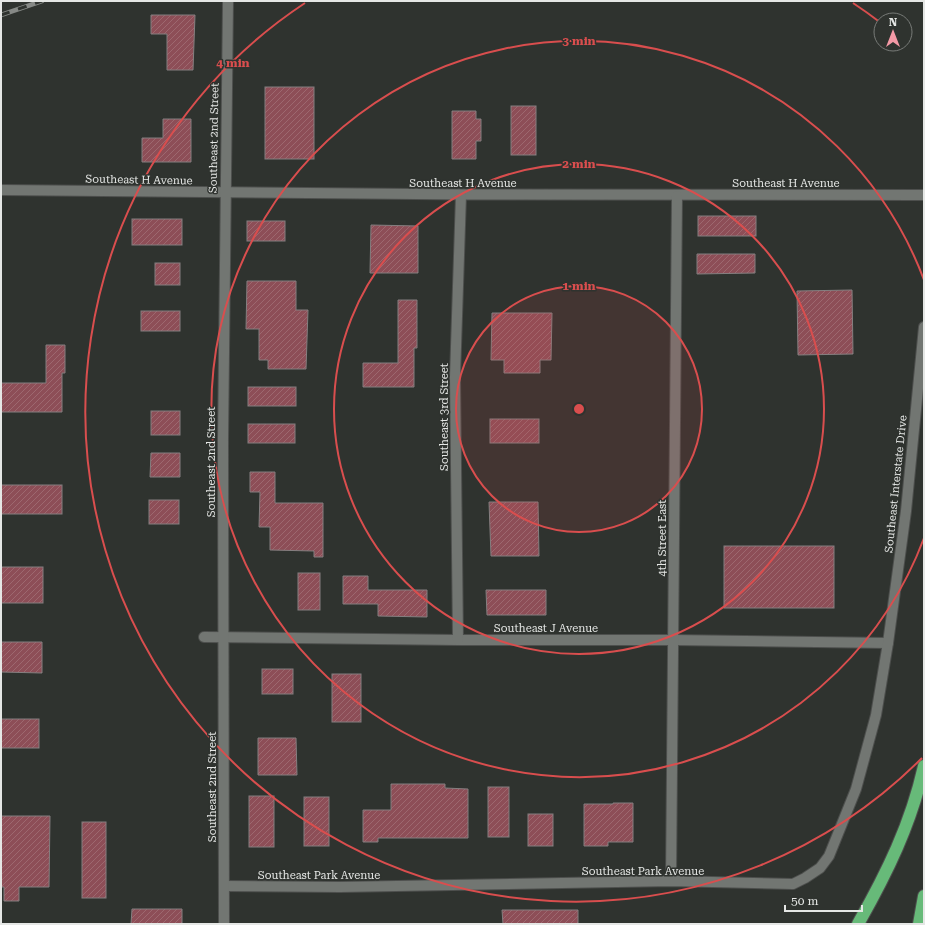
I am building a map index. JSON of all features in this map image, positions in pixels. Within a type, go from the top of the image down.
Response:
[{"type":"highway","points":[[858,924],[880,885],[895,852],[909,816],[924,766]]},
{"type":"highway","points":[[919,924],[924,896]]},
{"type":"street","name":"Southeast 2nd Street","points":[[224,924],[223,441],[228,1]]},
{"type":"street","name":"Southeast H Avenue","points":[[1,190],[677,196],[924,194]]},
{"type":"street","name":"Southeast 3rd Street","points":[[458,640],[455,377],[461,195]]},
{"type":"street","name":"4th Street East","points":[[672,882],[677,196]]},
{"type":"street","name":"Southeast Interstate Drive","points":[[888,643],[906,510],[924,328]]},
{"type":"street","name":"Southeast J Avenue","points":[[204,637],[888,643]]},
{"type":"street","name":"Southeast Park Avenue","points":[[224,886],[340,887],[672,882],[793,884],[806,878],[820,868],[829,856],[856,790],[876,715],[888,643]]},
{"type":"building","points":[[151,15],[195,15],[193,70],[167,70],[167,34],[151,34]]},
{"type":"building","points":[[265,87],[314,87],[314,159],[265,159]]},
{"type":"building","points":[[511,106],[536,106],[536,155],[511,155]]},
{"type":"building","points":[[452,111],[476,111],[476,119],[481,119],[481,141],[476,141],[476,159],[452,159]]},
{"type":"building","points":[[163,119],[191,119],[191,162],[142,162],[142,138],[163,138]]},
{"type":"building","points":[[698,216],[756,216],[756,236],[698,236]]},
{"type":"building","points":[[132,219],[182,219],[182,245],[132,245]]},
{"type":"building","points":[[247,221],[285,221],[285,241],[247,241]]},
{"type":"building","points":[[371,225],[418,226],[418,273],[370,273]]},
{"type":"building","points":[[697,254],[755,254],[755,273],[697,274]]},
{"type":"building","points":[[155,263],[180,263],[180,285],[155,285]]},
{"type":"building","points":[[247,281],[296,281],[296,310],[308,310],[306,369],[268,369],[268,360],[259,360],[259,329],[246,329]]},
{"type":"building","points":[[852,290],[853,354],[798,355],[797,291]]},
{"type":"building","points":[[398,300],[417,300],[417,348],[414,348],[414,387],[363,387],[363,363],[398,363]]},
{"type":"building","points":[[141,311],[180,311],[180,331],[141,331]]},
{"type":"building","points":[[492,313],[552,313],[551,360],[540,360],[540,373],[504,373],[504,360],[491,360]]},
{"type":"building","points":[[46,345],[65,345],[65,373],[62,373],[62,412],[1,412],[1,383],[46,383]]},
{"type":"building","points":[[248,387],[296,387],[296,406],[248,406]]},
{"type":"building","points":[[151,411],[180,411],[180,435],[151,435]]},
{"type":"building","points":[[490,419],[539,419],[539,443],[490,443]]},
{"type":"building","points":[[248,424],[295,424],[295,443],[248,443]]},
{"type":"building","points":[[151,453],[180,453],[180,477],[150,477]]},
{"type":"building","points":[[250,472],[275,472],[275,503],[323,503],[323,557],[314,557],[314,551],[270,550],[270,527],[259,527],[260,492],[250,492]]},
{"type":"building","points":[[1,485],[62,485],[62,514],[1,514]]},
{"type":"building","points":[[149,500],[179,500],[179,524],[149,524]]},
{"type":"building","points":[[489,502],[538,502],[539,556],[491,556]]},
{"type":"building","points":[[724,546],[834,546],[834,608],[724,608]]},
{"type":"building","points":[[1,567],[43,567],[43,603],[1,603]]},
{"type":"building","points":[[298,573],[320,573],[320,610],[298,610]]},
{"type":"building","points":[[343,576],[368,576],[368,590],[427,590],[427,617],[378,616],[378,604],[343,604]]},
{"type":"building","points":[[486,590],[546,590],[546,615],[487,615]]},
{"type":"building","points":[[1,642],[42,642],[42,673],[1,672]]},
{"type":"building","points":[[262,669],[293,669],[293,694],[262,694]]},
{"type":"building","points":[[332,674],[361,674],[361,722],[332,722]]},
{"type":"building","points":[[1,719],[39,719],[39,748],[1,748]]},
{"type":"building","points":[[258,738],[296,738],[297,775],[258,775]]},
{"type":"building","points":[[391,784],[445,784],[445,788],[468,789],[468,838],[378,838],[378,842],[363,842],[363,810],[391,810]]},
{"type":"building","points":[[488,787],[509,787],[509,837],[488,837]]},
{"type":"building","points":[[249,796],[274,796],[274,847],[249,847]]},
{"type":"building","points":[[304,797],[329,797],[329,846],[304,846]]},
{"type":"building","points":[[633,803],[633,842],[608,842],[608,846],[584,846],[584,804]]},
{"type":"building","points":[[528,814],[553,814],[553,846],[528,846]]},
{"type":"building","points":[[1,816],[50,816],[49,887],[19,887],[19,901],[4,901],[4,887],[1,887]]},
{"type":"building","points":[[82,822],[106,822],[106,898],[82,898]]},
{"type":"building","points":[[132,909],[182,909],[182,924],[131,924]]},
{"type":"building","points":[[502,910],[578,910],[578,924],[503,924]]},
{"type":"railway","points":[[1,15],[42,1]]}]
